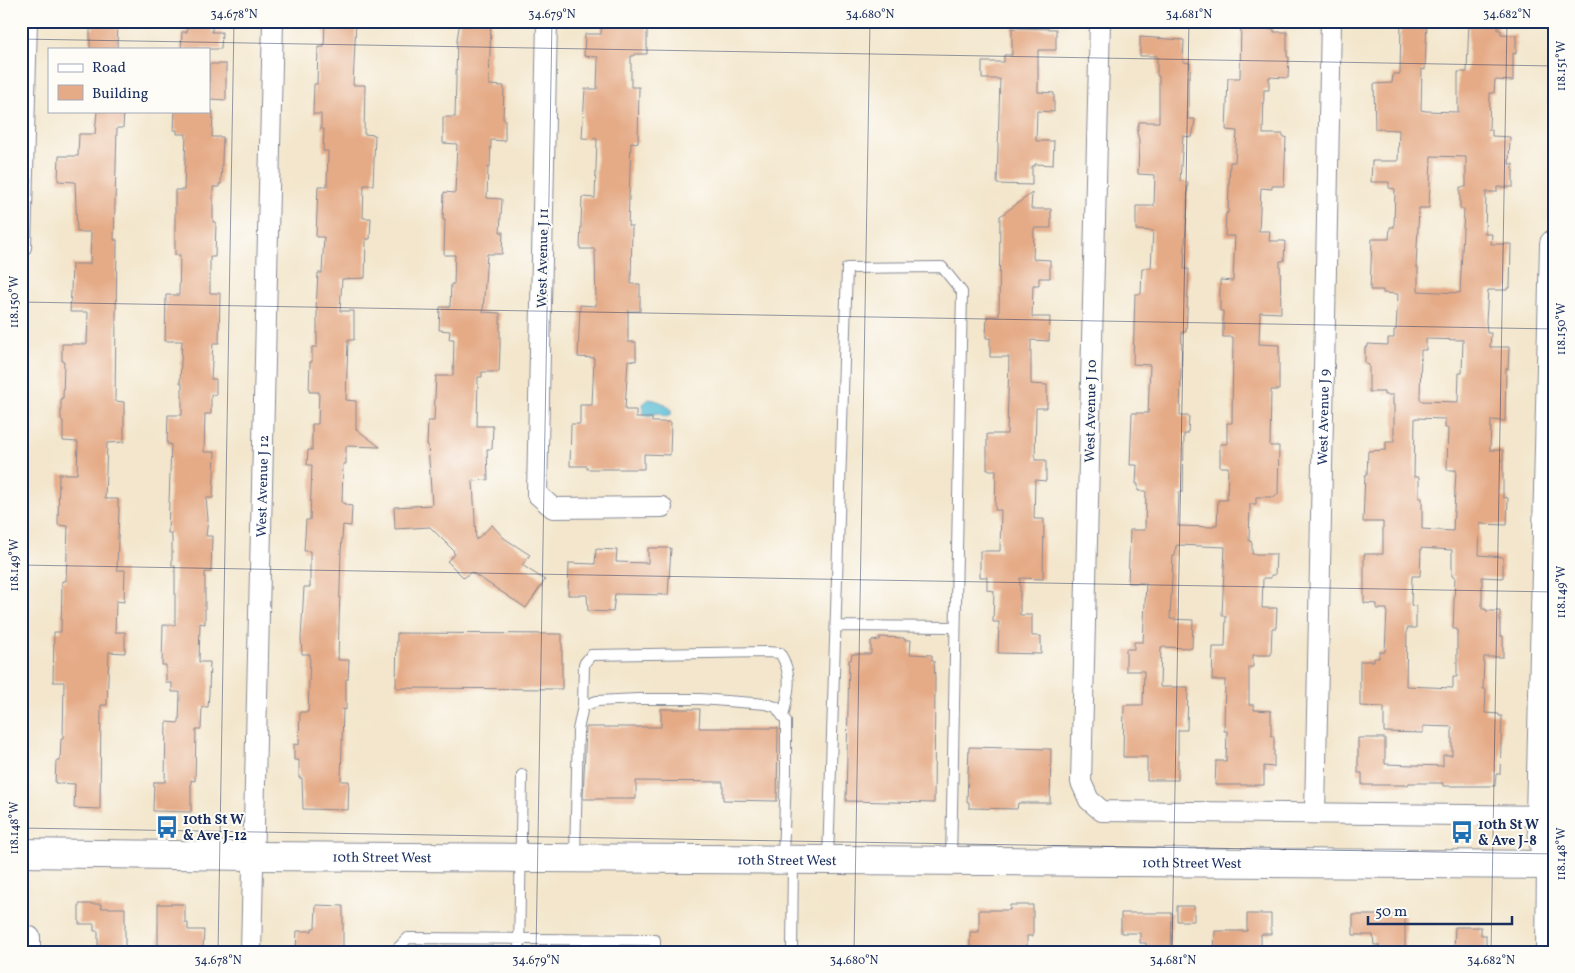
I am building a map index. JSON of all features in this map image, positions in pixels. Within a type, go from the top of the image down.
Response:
[{"type":"main road","points":[[1550,865],[1547,816],[1554,244]]},
{"type":"main road","name":"10th Street West","points":[[21,853],[575,859],[1550,865]]},
{"type":"street","points":[[21,247],[27,21]]},
{"type":"street","name":"West Avenue J 12","points":[[251,952],[273,21]]},
{"type":"street","name":"West Avenue J 11","points":[[547,21],[537,494],[553,508],[662,507]]},
{"type":"street","name":"West Avenue J 10","points":[[1100,21],[1080,782],[1088,800],[1102,811],[1315,813]]},
{"type":"street","name":"West Avenue J 9","points":[[1315,813],[1331,21]]},
{"type":"street","points":[[1315,813],[1547,816]]},
{"type":"street","points":[[1546,952],[1550,865]]},
{"type":"lane","points":[[828,860],[847,268],[942,267],[962,292],[951,861]]},
{"type":"lane","points":[[836,626],[955,627]]},
{"type":"lane","points":[[575,859],[578,730],[583,706],[584,664],[591,655],[780,653],[787,666],[790,685],[783,718]]},
{"type":"lane","points":[[583,706],[597,701],[638,699],[700,700],[766,704],[776,707],[786,721],[788,860],[792,952]]},
{"type":"lane","points":[[519,952],[522,776]]},
{"type":"lane","points":[[397,952],[397,949],[408,938],[655,940],[655,952]]},
{"type":"water","points":[[649,399],[666,405],[671,409],[671,415],[666,417],[658,413],[647,416],[643,415],[643,404]]},
{"type":"building","points":[[94,21],[118,21],[117,48],[90,48],[90,29],[93,29]]},
{"type":"building","points":[[188,21],[212,21],[212,32],[222,32],[221,49],[181,48],[182,32],[187,32]]},
{"type":"building","points":[[325,21],[356,21],[353,85],[365,85],[364,134],[375,135],[373,185],[364,185],[363,218],[371,218],[370,239],[366,239],[365,278],[342,279],[340,311],[354,311],[354,340],[348,340],[346,400],[356,401],[356,429],[380,447],[346,446],[346,464],[343,464],[342,503],[352,506],[351,526],[343,525],[338,660],[349,660],[348,679],[346,679],[346,710],[343,709],[341,781],[349,781],[348,810],[303,809],[302,778],[299,778],[299,760],[294,760],[294,744],[299,745],[300,712],[308,712],[310,654],[302,654],[301,639],[304,587],[310,587],[310,551],[304,551],[306,520],[310,520],[312,465],[307,465],[308,450],[312,450],[312,424],[318,424],[319,392],[309,392],[310,362],[312,362],[312,347],[317,347],[316,308],[318,273],[322,273],[324,237],[316,237],[318,186],[327,186],[328,151],[323,151],[324,129],[321,129],[321,114],[313,114],[314,84],[317,84],[318,47],[324,47]]},
{"type":"building","points":[[460,21],[491,21],[489,85],[504,86],[503,119],[505,119],[505,141],[491,140],[487,198],[502,199],[500,232],[503,232],[502,254],[487,254],[483,312],[500,313],[499,372],[482,372],[482,377],[478,377],[477,426],[493,426],[492,449],[487,449],[488,480],[473,481],[476,540],[492,525],[504,538],[530,555],[522,565],[545,580],[526,608],[471,572],[464,578],[447,561],[455,554],[454,551],[430,527],[395,529],[394,507],[432,505],[427,445],[428,421],[434,421],[436,376],[453,376],[454,339],[449,339],[450,331],[439,330],[440,307],[450,307],[451,284],[454,284],[455,255],[444,255],[445,220],[443,220],[444,192],[455,193],[457,144],[443,143],[443,117],[455,117],[457,40]]},
{"type":"building","points":[[602,21],[647,21],[647,54],[634,54],[634,56],[631,56],[631,87],[639,87],[638,143],[631,142],[628,226],[632,226],[631,284],[640,284],[640,311],[628,311],[628,342],[636,342],[636,361],[628,360],[625,410],[636,410],[636,418],[652,418],[652,422],[671,422],[670,455],[644,454],[644,469],[587,469],[587,466],[570,466],[571,424],[580,424],[580,405],[592,405],[594,358],[578,357],[580,305],[596,306],[595,249],[580,249],[582,197],[595,198],[597,139],[582,138],[585,89],[597,89],[598,57],[584,56],[585,34],[601,34]]},
{"type":"building","points":[[1241,21],[1269,22],[1269,29],[1274,29],[1274,32],[1287,32],[1287,57],[1289,57],[1288,78],[1269,77],[1269,90],[1264,90],[1263,134],[1283,134],[1283,137],[1286,137],[1284,186],[1272,186],[1272,189],[1261,188],[1259,231],[1270,231],[1269,241],[1285,241],[1284,261],[1280,261],[1281,313],[1260,312],[1259,344],[1279,345],[1279,390],[1271,390],[1270,446],[1279,446],[1278,495],[1275,495],[1275,497],[1256,497],[1256,504],[1250,504],[1249,541],[1252,542],[1252,554],[1276,554],[1275,575],[1271,575],[1271,578],[1263,578],[1262,608],[1277,608],[1276,628],[1272,628],[1271,655],[1253,655],[1253,667],[1249,667],[1249,705],[1254,705],[1254,710],[1271,711],[1271,736],[1274,736],[1274,767],[1264,766],[1264,785],[1215,785],[1216,761],[1226,761],[1227,731],[1224,731],[1225,680],[1212,680],[1213,647],[1225,647],[1226,616],[1222,616],[1225,547],[1178,545],[1176,546],[1175,556],[1173,556],[1170,619],[1193,620],[1192,648],[1161,647],[1160,687],[1188,687],[1187,730],[1178,730],[1178,780],[1147,780],[1147,757],[1123,757],[1124,705],[1143,705],[1144,671],[1126,671],[1126,649],[1134,649],[1134,642],[1143,642],[1146,583],[1128,583],[1130,530],[1145,530],[1146,491],[1138,491],[1138,484],[1136,484],[1137,465],[1130,465],[1132,413],[1148,413],[1150,365],[1133,364],[1135,294],[1141,294],[1142,268],[1151,268],[1153,231],[1136,230],[1136,206],[1154,206],[1155,175],[1138,174],[1139,140],[1137,133],[1139,122],[1159,122],[1157,56],[1140,56],[1140,37],[1184,40],[1183,62],[1190,63],[1188,119],[1195,119],[1192,137],[1183,136],[1180,181],[1188,182],[1184,269],[1189,269],[1186,332],[1182,332],[1180,416],[1189,416],[1188,434],[1184,434],[1183,492],[1179,492],[1178,526],[1213,527],[1213,525],[1217,525],[1218,500],[1227,500],[1228,467],[1220,467],[1220,444],[1227,444],[1227,423],[1232,423],[1233,337],[1223,337],[1223,311],[1220,311],[1220,280],[1233,281],[1235,236],[1225,236],[1230,162],[1235,162],[1237,131],[1226,130],[1228,78],[1240,78]]},
{"type":"building","points":[[1401,21],[1427,21],[1425,70],[1422,69],[1421,110],[1458,112],[1458,72],[1467,72],[1469,21],[1491,21],[1491,24],[1498,25],[1498,30],[1501,30],[1501,34],[1516,35],[1516,54],[1513,53],[1513,81],[1495,80],[1494,93],[1490,93],[1489,130],[1492,130],[1492,136],[1510,137],[1509,164],[1513,164],[1513,187],[1497,187],[1497,192],[1486,192],[1485,234],[1492,234],[1491,244],[1511,244],[1510,288],[1507,288],[1507,290],[1488,290],[1486,321],[1487,333],[1491,333],[1490,347],[1509,347],[1508,369],[1506,368],[1505,421],[1491,420],[1490,450],[1503,450],[1503,497],[1508,498],[1507,525],[1480,524],[1479,555],[1503,557],[1503,578],[1482,577],[1482,609],[1486,609],[1486,611],[1500,611],[1500,636],[1503,636],[1503,657],[1484,657],[1483,689],[1486,689],[1485,713],[1502,716],[1500,774],[1496,774],[1495,786],[1443,786],[1443,783],[1362,785],[1362,773],[1358,773],[1358,738],[1385,738],[1385,764],[1443,766],[1443,755],[1452,755],[1452,727],[1423,726],[1423,733],[1384,732],[1384,707],[1360,706],[1360,661],[1374,661],[1374,658],[1379,658],[1379,652],[1385,652],[1387,609],[1377,609],[1377,604],[1364,603],[1364,554],[1383,554],[1383,522],[1363,522],[1368,451],[1386,450],[1386,442],[1394,442],[1393,395],[1384,395],[1384,392],[1369,392],[1369,365],[1365,363],[1365,347],[1368,347],[1368,344],[1388,345],[1388,338],[1394,338],[1398,294],[1383,293],[1383,290],[1370,290],[1372,239],[1389,239],[1390,227],[1394,227],[1395,189],[1389,188],[1389,182],[1371,182],[1372,161],[1398,161],[1399,130],[1375,129],[1374,84],[1392,83],[1393,74],[1400,74]],"holes":[[[1431,156],[1466,157],[1466,187],[1460,187],[1460,209],[1464,209],[1460,293],[1418,291],[1418,267],[1416,267],[1419,208],[1429,208]],[[1426,339],[1463,340],[1462,373],[1459,373],[1458,402],[1421,401],[1421,350],[1426,350]],[[1415,418],[1445,419],[1445,428],[1448,428],[1447,470],[1456,470],[1453,531],[1422,529],[1422,498],[1419,498],[1419,477],[1414,477]],[[1421,548],[1452,550],[1452,576],[1455,576],[1453,629],[1457,629],[1457,677],[1453,677],[1453,688],[1406,686],[1407,628],[1416,628],[1416,606],[1411,605],[1412,576],[1420,576]]]},
{"type":"building","points":[[1012,28],[1056,29],[1056,50],[1038,50],[1038,92],[1054,93],[1054,112],[1037,111],[1036,141],[1054,141],[1053,165],[1035,164],[1035,166],[1032,166],[1032,185],[997,184],[1000,79],[982,79],[982,62],[1004,62],[1004,55],[1012,55]]},
{"type":"building","points":[[210,64],[226,64],[226,100],[210,99]]},
{"type":"building","points":[[213,111],[212,137],[223,137],[221,184],[219,184],[219,187],[213,187],[213,222],[216,222],[215,257],[210,257],[210,293],[220,293],[219,343],[213,343],[211,379],[216,379],[216,395],[211,394],[211,414],[205,414],[204,452],[215,452],[213,498],[206,498],[208,519],[206,536],[212,536],[211,572],[205,572],[205,624],[200,623],[199,662],[210,662],[209,693],[208,707],[202,707],[201,729],[196,729],[195,781],[191,780],[191,812],[153,811],[154,782],[165,782],[166,722],[179,723],[180,692],[172,692],[172,683],[166,683],[166,665],[162,665],[163,625],[175,625],[175,566],[172,566],[171,533],[168,533],[171,444],[167,444],[168,415],[182,415],[182,383],[180,383],[182,341],[165,341],[166,295],[179,295],[180,255],[175,255],[175,190],[184,190],[186,134],[177,134],[177,130],[174,130],[175,112]]},
{"type":"building","points":[[97,112],[124,112],[123,128],[117,128],[114,240],[117,240],[115,401],[124,402],[124,442],[107,443],[105,499],[118,499],[117,570],[125,570],[124,602],[116,601],[115,632],[125,632],[125,653],[109,652],[107,705],[101,705],[100,809],[74,808],[75,784],[55,783],[56,761],[60,761],[61,739],[63,739],[64,682],[53,682],[54,632],[61,632],[62,581],[66,581],[68,526],[58,525],[59,474],[77,474],[78,442],[63,441],[61,398],[63,398],[64,361],[62,361],[62,344],[87,344],[88,312],[70,312],[72,264],[90,264],[91,232],[77,232],[75,182],[58,181],[59,156],[78,156],[79,134],[95,134]]},
{"type":"building","points":[[1032,193],[1031,209],[1051,209],[1051,228],[1034,228],[1033,259],[1050,260],[1050,278],[1039,278],[1039,285],[1033,285],[1032,317],[1050,317],[1049,341],[1031,340],[1031,384],[1047,385],[1047,408],[1036,408],[1035,460],[1046,460],[1046,481],[1035,480],[1034,519],[1044,519],[1043,579],[1020,578],[1020,615],[1032,615],[1032,636],[1041,636],[1041,654],[998,653],[999,622],[993,622],[994,591],[987,590],[987,577],[980,577],[980,551],[1000,551],[1001,510],[995,510],[996,470],[987,470],[987,434],[1007,434],[1009,357],[990,357],[990,338],[986,338],[987,316],[999,316],[1000,216]]},
{"type":"building","points":[[648,548],[671,548],[668,595],[615,594],[613,612],[588,611],[587,595],[568,595],[569,563],[595,564],[596,549],[617,550],[616,562],[648,563]]},
{"type":"building","points":[[397,633],[562,634],[562,689],[396,688]]},
{"type":"building","points":[[880,637],[911,640],[910,654],[932,655],[932,661],[934,661],[934,803],[846,801],[849,660],[851,660],[852,654],[871,654],[871,641],[880,640]]},
{"type":"building","points":[[661,709],[700,709],[699,728],[778,728],[777,801],[723,800],[723,782],[636,781],[636,799],[583,799],[586,727],[661,727]]},
{"type":"building","points":[[969,747],[1051,749],[1050,803],[1018,803],[1017,809],[969,808],[969,802],[967,802]]},
{"type":"building","points":[[79,904],[101,904],[101,908],[125,908],[125,949],[98,949],[98,931],[94,931],[94,924],[79,924]]},
{"type":"building","points":[[158,904],[185,904],[185,923],[188,923],[188,930],[204,930],[203,950],[182,950],[182,946],[158,945]]},
{"type":"building","points":[[316,905],[343,906],[343,952],[296,952],[297,931],[312,931],[312,928],[315,928]]},
{"type":"building","points":[[1010,905],[1033,905],[1033,936],[1027,936],[1027,952],[970,952],[970,932],[979,932],[979,910],[1010,910]]},
{"type":"building","points":[[1177,906],[1194,906],[1194,921],[1177,921]]},
{"type":"building","points":[[1121,913],[1172,913],[1171,951],[1146,951],[1146,943],[1140,943],[1140,933],[1121,933]]},
{"type":"building","points":[[1247,914],[1271,914],[1271,934],[1261,934],[1261,952],[1214,952],[1215,931],[1247,931]]},
{"type":"building","points":[[1353,915],[1405,915],[1405,952],[1379,952],[1379,945],[1374,945],[1373,935],[1353,935]]},
{"type":"building","points":[[1455,927],[1481,927],[1481,935],[1486,935],[1486,952],[1454,952]]},
{"type":"place","name":"10th St W & Ave J-12","points":[[167,827]]},
{"type":"place","name":"10th St W & Ave J-8","points":[[1462,832]]}]
